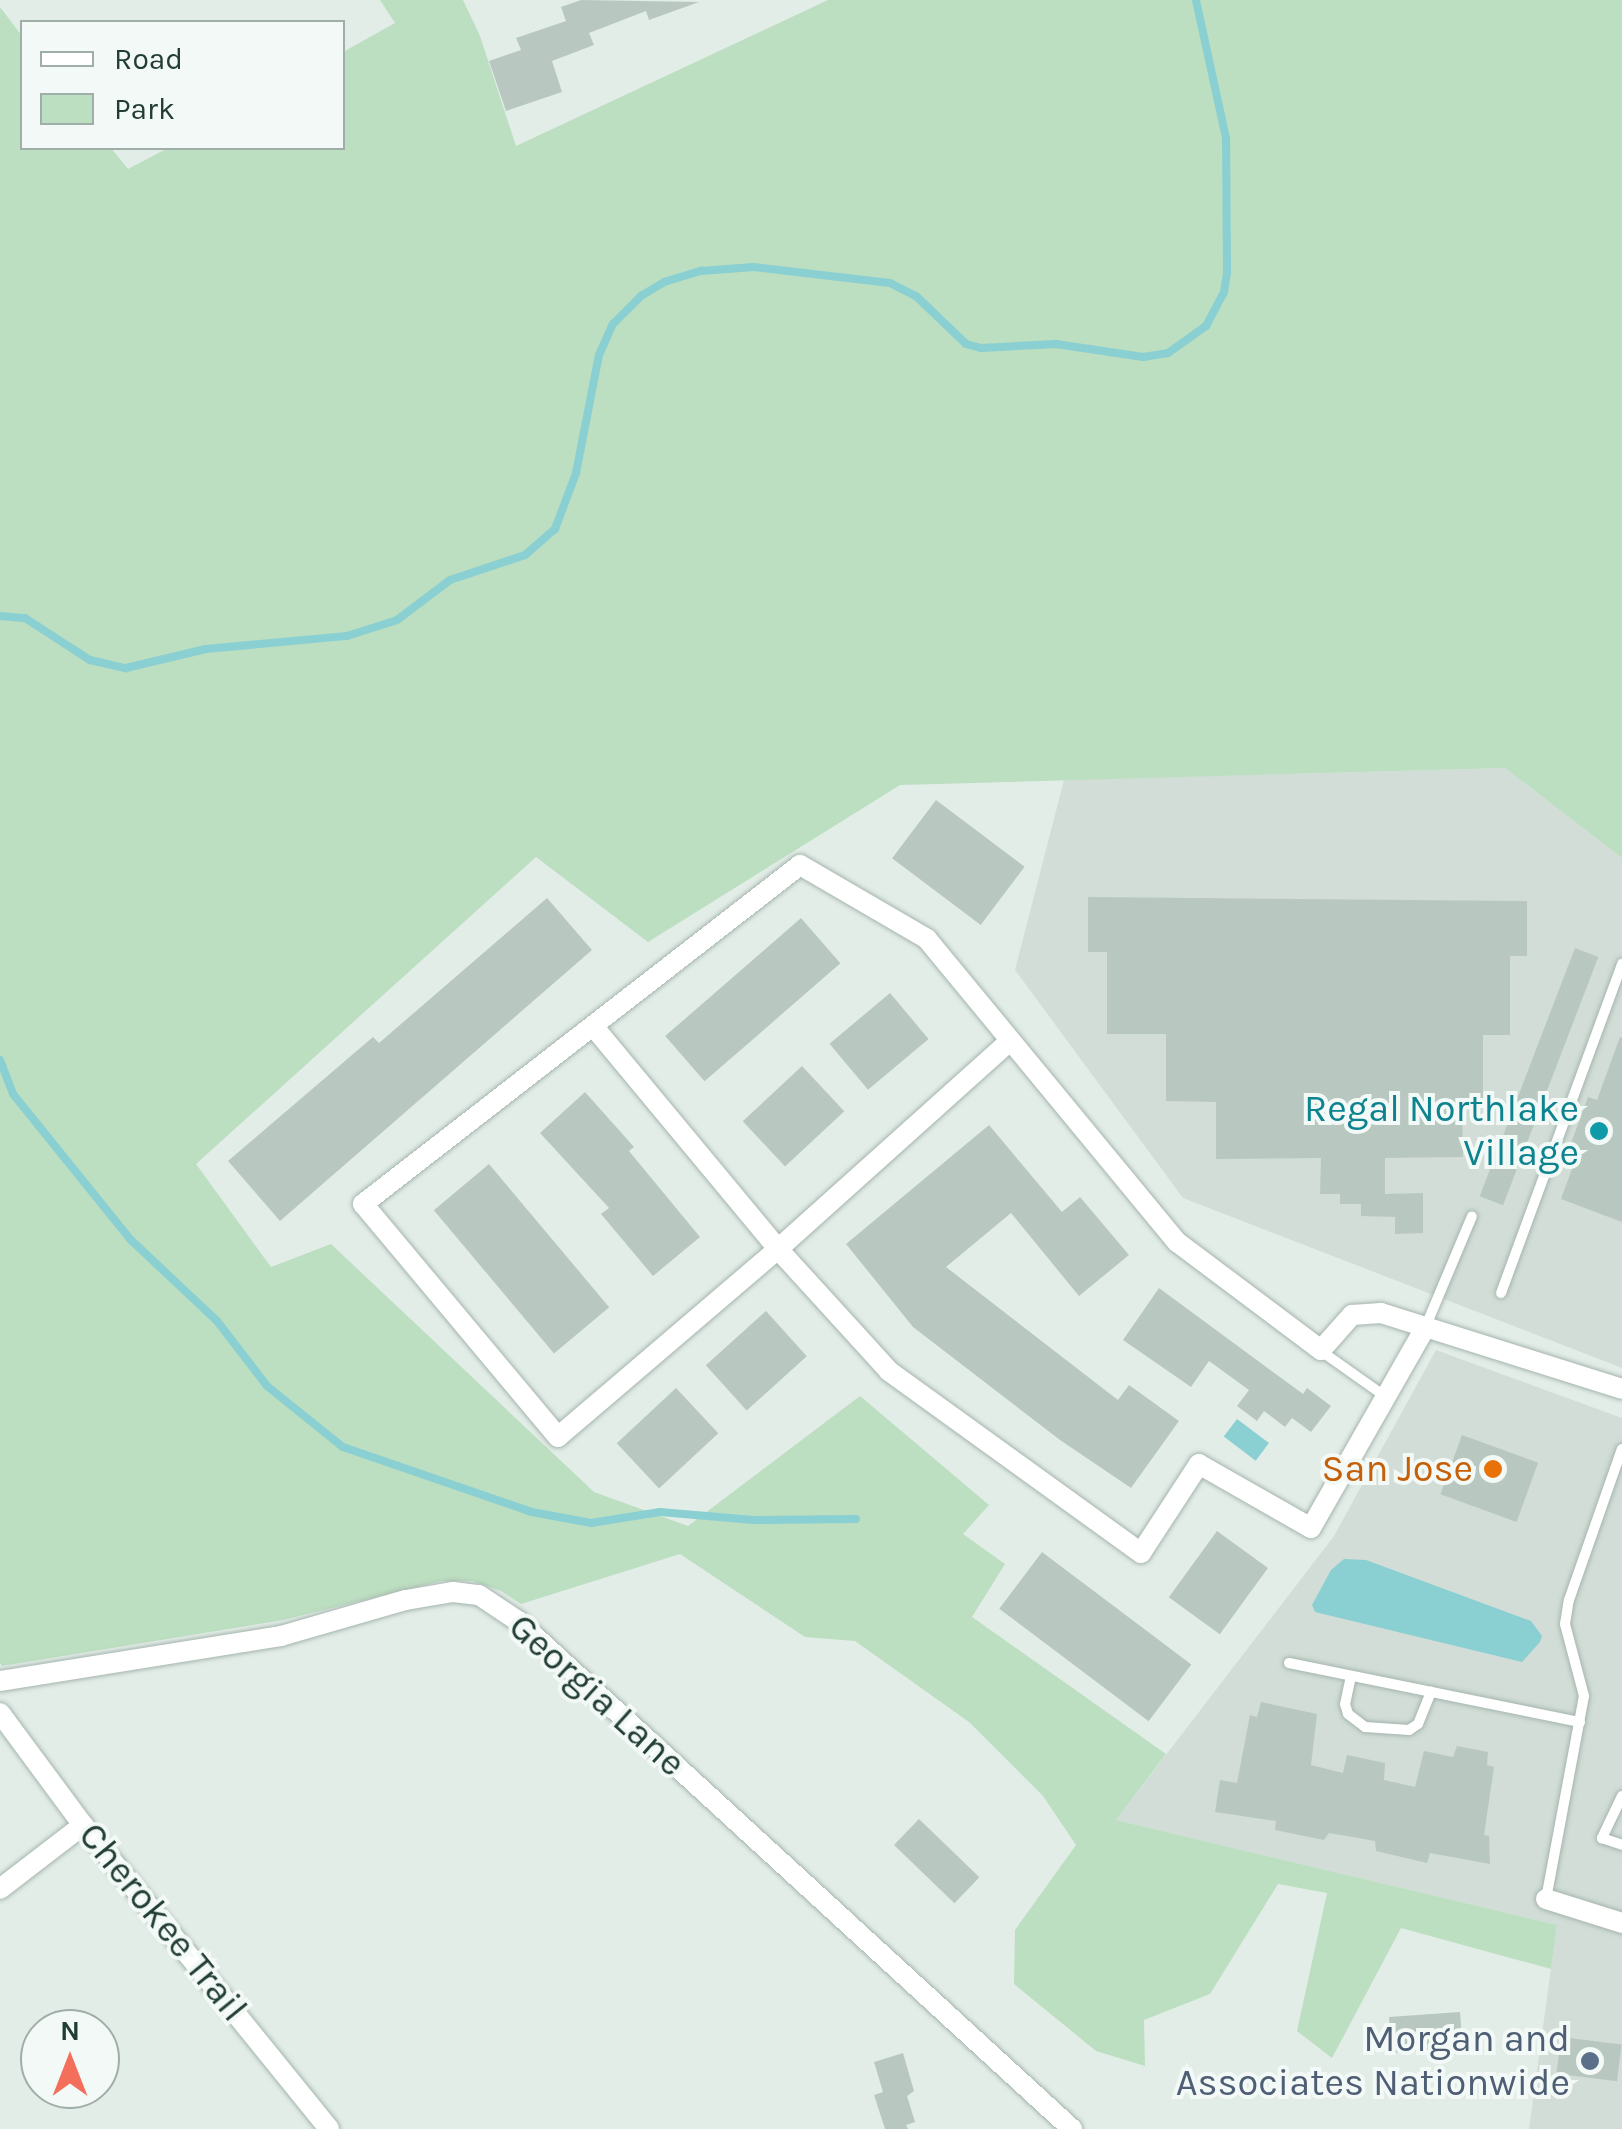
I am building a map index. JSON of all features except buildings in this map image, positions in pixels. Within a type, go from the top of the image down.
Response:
[{"type":"street","points":[[1010,1040],[778,1250],[558,1437],[363,1204],[800,865],[926,939],[1010,1040],[1177,1242],[1321,1350],[1352,1315],[1381,1313],[1622,1389]]},
{"type":"street","points":[[593,1026],[778,1250],[889,1371],[1141,1554],[1199,1464],[1310,1528],[1425,1328]]},
{"type":"street","name":"Georgia Lane","points":[[0,1681],[281,1636],[406,1600],[454,1592],[479,1595],[518,1622],[1072,2129]]},
{"type":"street","name":"Cherokee Trail","points":[[0,1713],[84,1825],[329,2129]]},
{"type":"street","points":[[0,1889],[84,1825]]},
{"type":"street","points":[[1546,1899],[1622,1923]]},
{"type":"lane","points":[[1501,1292],[1622,964]]},
{"type":"lane","points":[[1425,1328],[1472,1216]]},
{"type":"lane","points":[[1321,1350],[1386,1396]]},
{"type":"lane","points":[[1546,1899],[1584,1696],[1565,1624],[1568,1600],[1622,1449]]},
{"type":"lane","points":[[1289,1664],[1580,1722]]},
{"type":"lane","points":[[1350,1676],[1345,1704],[1348,1714],[1365,1727],[1409,1730],[1418,1724],[1431,1692]]},
{"type":"lane","points":[[1622,1796],[1602,1838],[1622,1845]]},
{"type":"shaded area","points":[[1505,768],[1622,858],[1622,1368],[1183,1198],[1015,970],[1064,780]]},
{"type":"shaded area","points":[[1436,1350],[1622,1418],[1622,2129],[1529,2129],[1557,1925],[1116,1820],[1334,1536]]},
{"type":"green space","points":[[380,0],[463,0],[480,36],[516,146],[828,0],[1622,0],[1622,858],[1505,768],[900,785],[648,942],[536,857],[196,1164],[271,1267],[331,1244],[594,1492],[688,1526],[860,1396],[989,1505],[963,1534],[1005,1564],[972,1617],[1166,1754],[1116,1820],[1557,1925],[1551,1969],[1401,1928],[1332,2058],[1297,2031],[1327,1893],[1278,1884],[1210,1994],[1144,2020],[1145,2066],[1096,2051],[1014,1984],[1015,1930],[1076,1845],[1043,1796],[969,1722],[855,1641],[805,1637],[680,1554],[521,1604],[501,1591],[472,1581],[441,1581],[283,1620],[2,1666],[0,1663],[0,7],[20,33],[20,150],[113,150],[128,169],[164,150],[345,150],[345,51],[395,23]]},
{"type":"water","points":[[1237,1419],[1269,1443],[1256,1461],[1224,1437]]},
{"type":"water","points":[[1344,1559],[1366,1560],[1531,1621],[1542,1636],[1540,1642],[1522,1662],[1315,1612],[1312,1605],[1331,1570]]},
{"type":"waterway","points":[[0,616],[25,618],[90,660],[126,668],[206,649],[347,636],[397,620],[450,580],[525,555],[555,529],[576,473],[599,355],[613,324],[641,296],[664,282],[701,271],[754,267],[890,283],[916,296],[966,344],[981,348],[1056,344],[1143,357],[1168,353],[1206,326],[1224,292],[1227,273],[1226,138],[1196,0]]},
{"type":"waterway","points":[[0,1060],[13,1094],[131,1240],[217,1321],[267,1386],[343,1447],[532,1512],[591,1523],[660,1512],[754,1520],[856,1519]]},
{"type":"place","name":"Regal Northlake Village","points":[[1599,1131]]},
{"type":"place","name":"San Jose","points":[[1493,1469]]},
{"type":"place","name":"Morgan and Associates Nationwide","points":[[1590,2061]]}]
